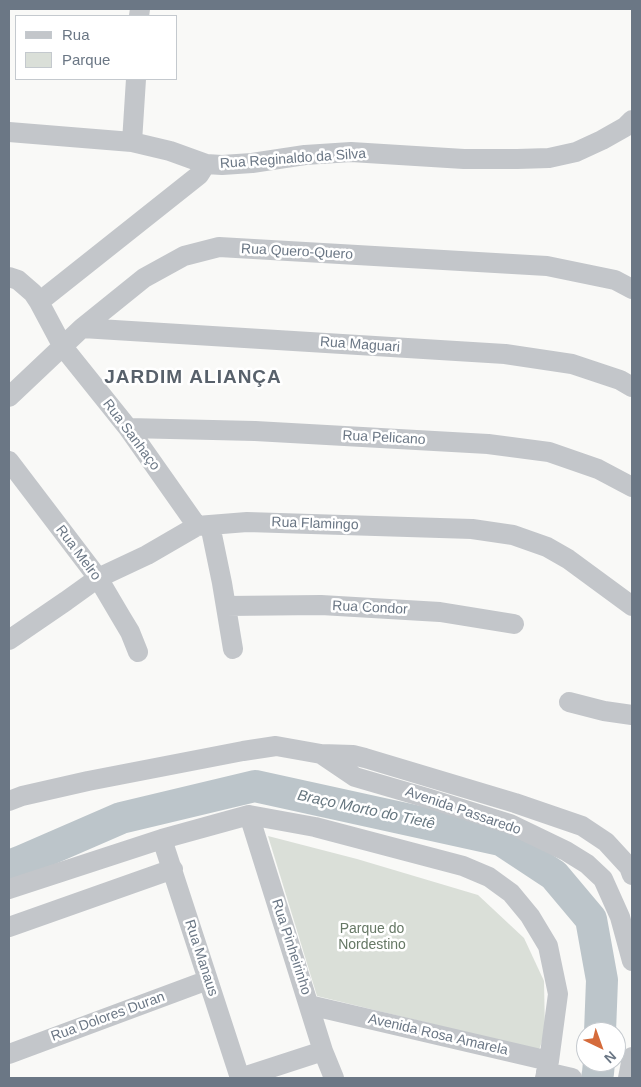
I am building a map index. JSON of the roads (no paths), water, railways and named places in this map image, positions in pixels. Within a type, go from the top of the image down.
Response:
[{"type":"street","points":[[132,142],[136,80]]},
{"type":"street","name":"Rua Reginaldo da Silva","points":[[9,132],[132,142],[170,151],[206,164],[222,165],[252,163],[305,155],[351,152],[464,159],[549,158],[576,152],[602,140],[632,120]]},
{"type":"street","points":[[39,302],[199,175],[206,164]]},
{"type":"street","name":"Rua Quero-Quero","points":[[9,396],[82,328],[144,278],[184,256],[219,247],[547,266],[615,280],[632,289]]},
{"type":"street","name":"Rua Sanhaço","points":[[9,276],[18,280],[39,302],[63,347],[203,526],[226,606],[233,649]]},
{"type":"street","name":"Rua Maguari","points":[[82,328],[505,354],[572,364],[620,380],[632,387]]},
{"type":"street","name":"Rua Pelicano","points":[[128,428],[255,431],[488,444],[549,452],[598,469],[632,487]]},
{"type":"street","name":"Rua Melro","points":[[9,461],[98,578],[130,632],[138,652]]},
{"type":"street","name":"Rua Flamingo","points":[[9,640],[98,578],[203,526],[247,522],[472,529],[513,536],[547,547],[568,559],[632,606]]},
{"type":"street","name":"Rua Condor","points":[[226,606],[321,605],[440,612],[514,624]]},
{"type":"street","points":[[569,702],[604,711],[632,715]]},
{"type":"street","name":"Avenida Passaredo","points":[[9,801],[22,796],[88,781],[276,746],[321,754],[353,755],[515,803],[582,826],[606,842],[629,867],[632,875]]},
{"type":"street","name":"Avenida Passaredo","points":[[321,754],[356,777],[510,824],[566,851],[587,864],[603,879],[620,917],[632,961]]},
{"type":"street","points":[[9,889],[162,838],[249,815],[315,827],[463,866],[490,877],[510,893],[530,916],[548,946],[558,994],[547,1070]]},
{"type":"street","name":"Rua Pinheirinho","points":[[249,815],[323,1051],[334,1078]]},
{"type":"street","name":"Rua Manaus","points":[[162,838],[240,1078]]},
{"type":"street","points":[[9,927],[173,870]]},
{"type":"street","name":"Rua Dolores Duran","points":[[9,1054],[208,980]]},
{"type":"street","name":"Avenida Rosa Amarela","points":[[309,1005],[572,1078]]},
{"type":"street","points":[[240,1078],[323,1051]]},
{"type":"street","points":[[628,1078],[632,1057]]},
{"type":"waterway","name":"Braço Morto do Tietê","points":[[9,866],[121,818],[255,786],[501,840],[554,875],[591,919],[602,980],[600,1022]]},
{"type":"waterway","name":"Braço Morto do Tietê","points":[[597,1078],[598,1072]]},
{"type":"district","name":"JARDIM ALIANÇA","points":[[193,378]]},
{"type":"park label","name":"Parque do Nordestino","points":[[372,938]]}]
